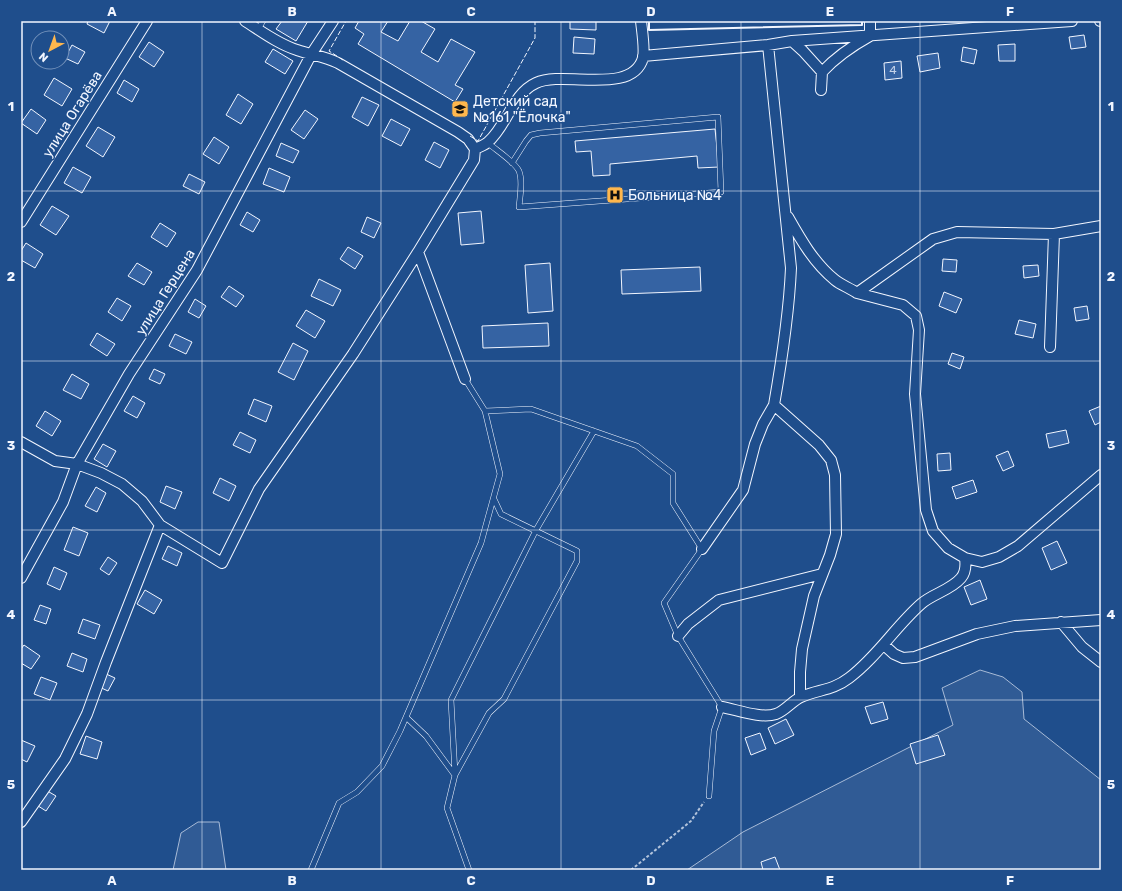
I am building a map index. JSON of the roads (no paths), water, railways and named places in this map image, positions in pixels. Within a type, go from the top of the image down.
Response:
[{"type":"street","name":"улица Огарёва","points":[[21,222],[147,21]]},
{"type":"street","points":[[21,442],[55,461],[77,464],[101,473],[122,484],[142,501],[160,525],[222,563],[259,489],[353,354],[474,160],[475,149],[468,139],[458,132],[338,63],[326,57],[296,50],[261,25],[245,21]]},
{"type":"street","name":"улица Герцена","points":[[21,578],[63,502],[77,464],[129,374],[197,270],[312,53],[333,21]]},
{"type":"street","points":[[475,149],[488,143],[497,133],[516,102],[526,90],[536,83],[548,80],[616,79],[630,75],[639,67],[643,56],[641,21]]},
{"type":"street","points":[[870,21],[870,36]]},
{"type":"street","points":[[643,56],[792,41],[1072,21]]},
{"type":"street","points":[[821,90],[822,72],[844,51],[870,36]]},
{"type":"street","points":[[792,41],[822,72]]},
{"type":"street","points":[[702,549],[743,490],[755,444],[763,424],[774,405],[784,342],[790,296],[791,268],[768,44]]},
{"type":"street","points":[[785,213],[800,239],[816,261],[835,280],[856,293],[903,305],[916,316],[919,330],[915,394],[926,510],[934,531],[948,548],[965,558],[982,562],[999,557],[1018,546],[1101,475]]},
{"type":"street","points":[[856,293],[933,239],[957,232],[1054,234],[1101,226]]},
{"type":"street","points":[[1050,347],[1054,234]]},
{"type":"street","points":[[418,252],[465,379]]},
{"type":"street","points":[[774,405],[819,445],[831,460],[835,475],[836,534],[830,555],[814,596],[802,649],[800,697]]},
{"type":"street","points":[[21,822],[64,759],[87,714],[160,525]]},
{"type":"street","points":[[722,707],[759,715],[776,714],[800,697],[834,688],[849,678],[884,645],[896,629],[928,598],[953,585],[961,578],[966,569],[965,558]]},
{"type":"street","points":[[678,636],[688,624],[719,600],[822,574]]},
{"type":"street","points":[[884,645],[894,654],[903,658],[915,657],[978,634],[1015,626],[1101,620]]},
{"type":"street","points":[[1061,622],[1082,647],[1101,662]]},
{"type":"lane","points":[[488,143],[518,170],[520,178],[519,207],[721,192],[718,118],[540,133],[531,135],[512,163]]},
{"type":"lane","points":[[311,870],[339,803],[357,792],[382,766],[407,718],[481,543],[500,474],[485,411],[465,379]]},
{"type":"lane","points":[[485,411],[530,409],[637,446],[673,474],[673,503],[702,549],[664,603],[678,636],[722,707],[714,731],[709,796]]},
{"type":"lane","points":[[455,775],[451,700],[536,530],[594,431]]},
{"type":"lane","points":[[469,870],[447,808],[455,775],[489,713],[504,699],[577,561],[577,551],[502,514],[494,499]]},
{"type":"lane","points":[[407,718],[426,736],[455,775]]},
{"type":"place","name":"Детский сад №161 \"Ёлочка\"","points":[[460,109]]},
{"type":"place","name":"Больница №4","points":[[615,195]]}]
